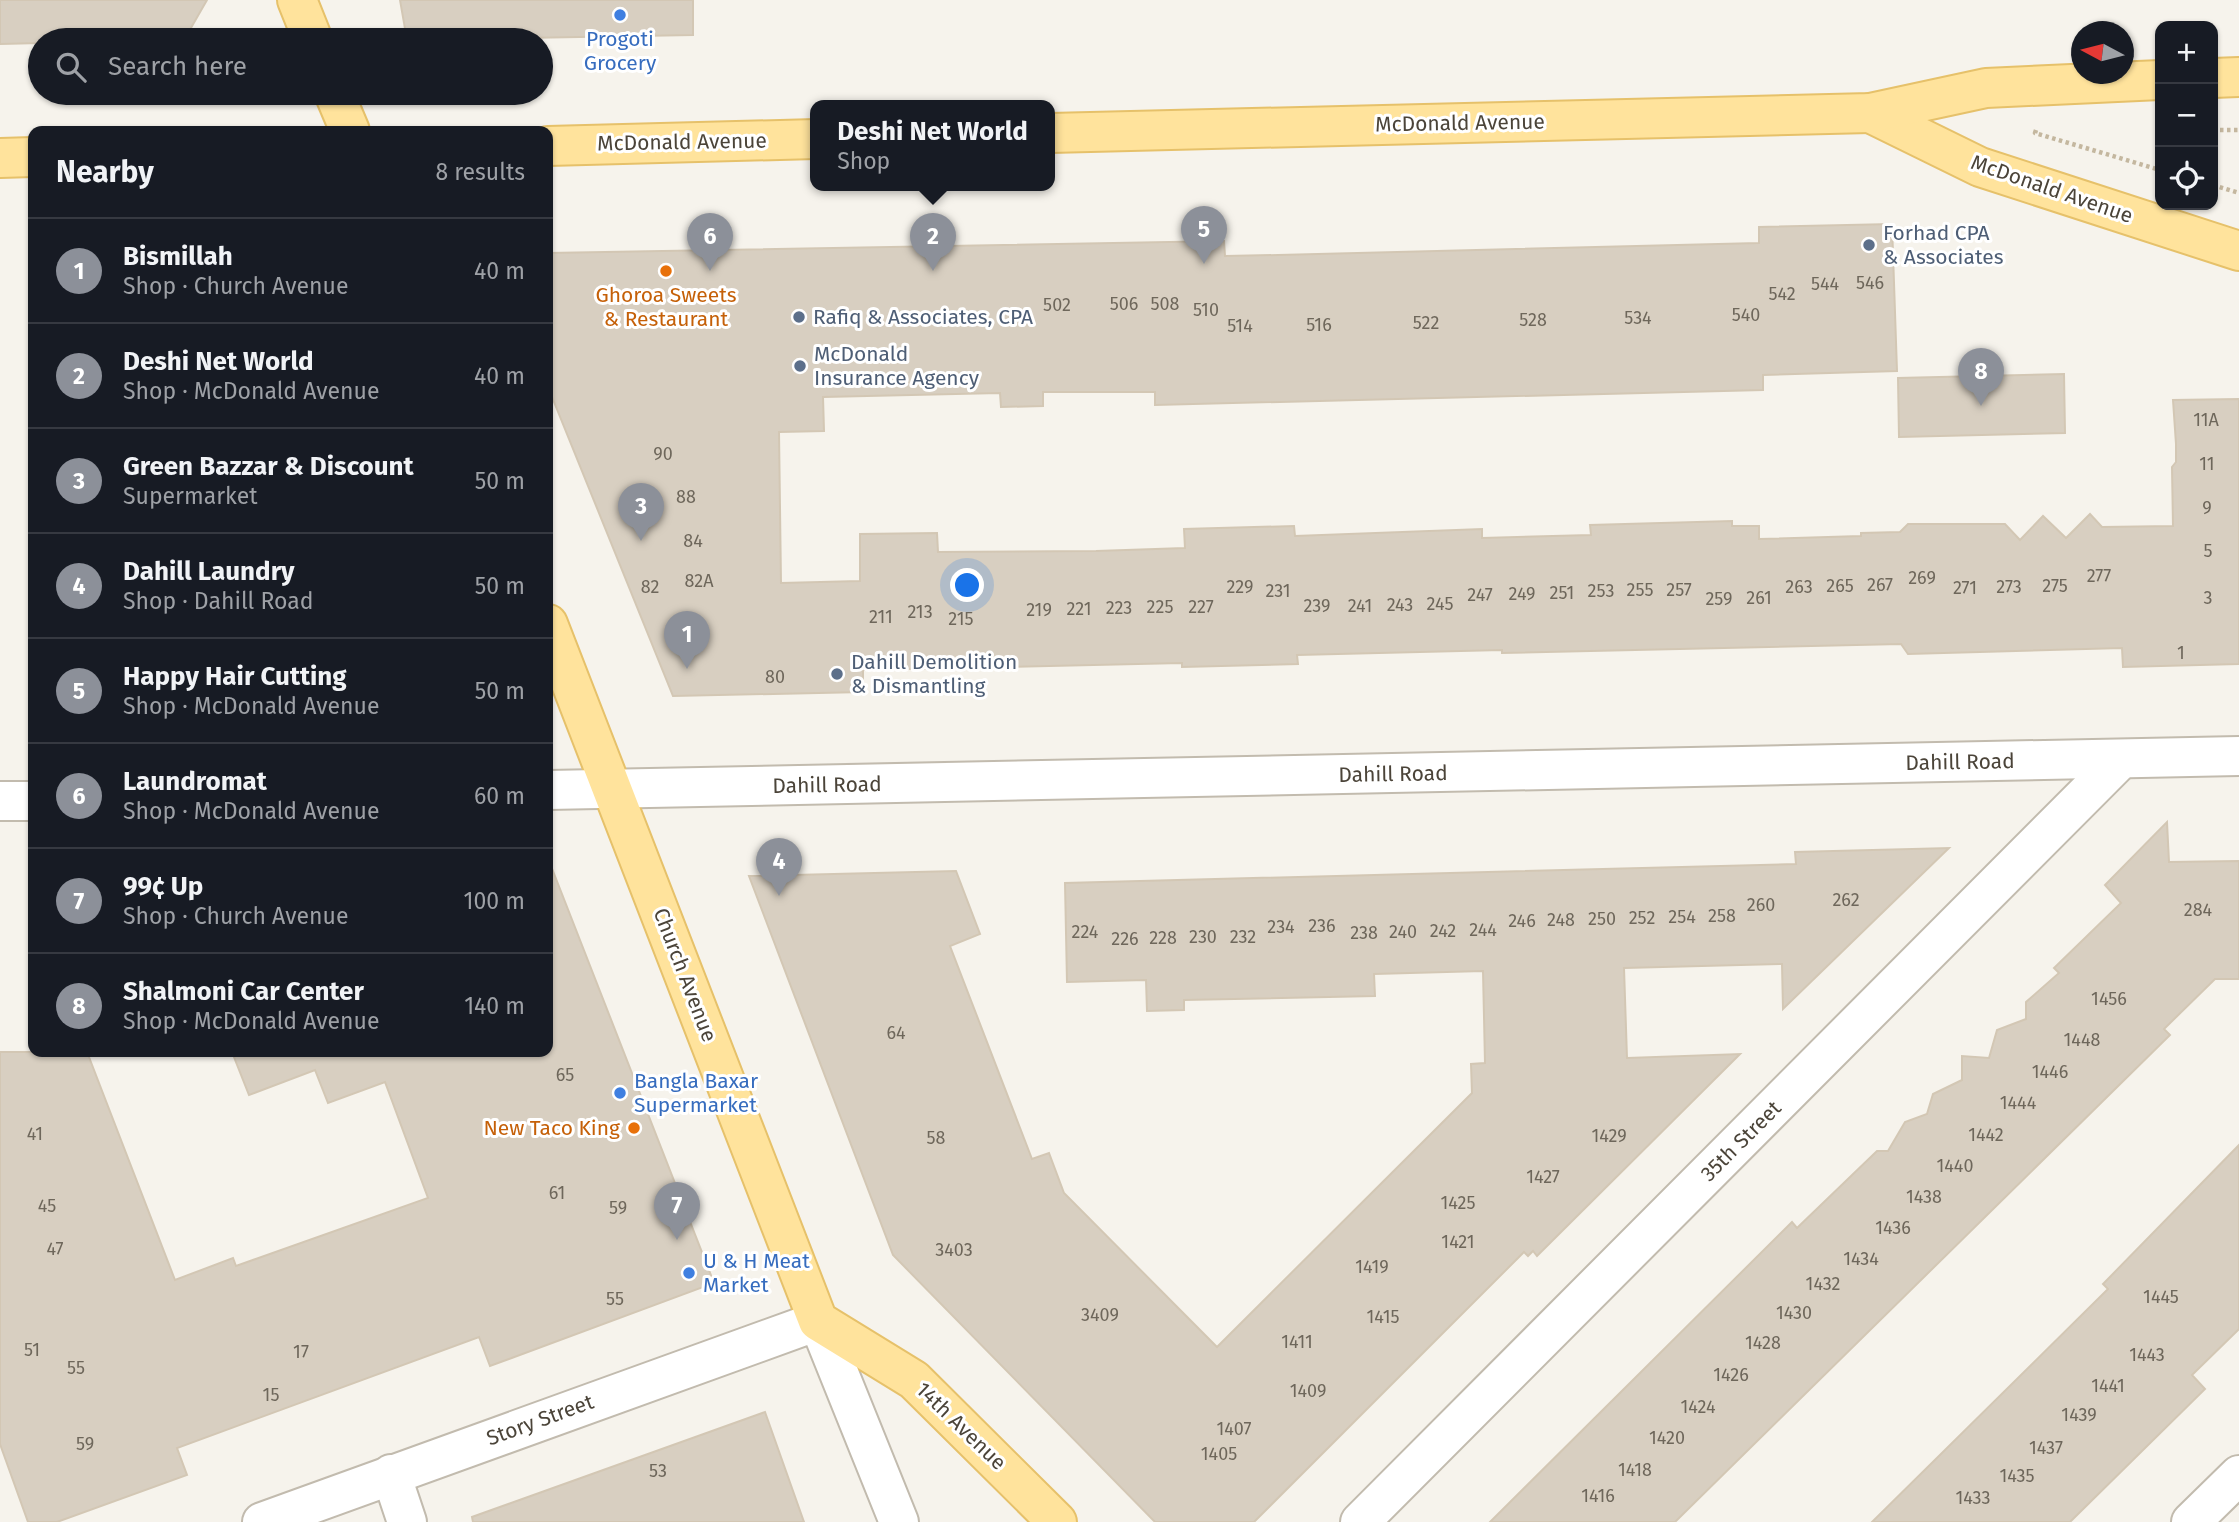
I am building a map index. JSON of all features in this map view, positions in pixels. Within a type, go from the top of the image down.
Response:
[{"type":"main road","points":[[297,0],[308,28]]},
{"type":"main road","points":[[2218,78],[2239,77]]},
{"type":"main road","name":"McDonald Avenue","points":[[1055,133],[1870,113],[1986,88],[2155,80]]},
{"type":"main road","points":[[339,105],[348,126]]},
{"type":"main road","name":"McDonald Avenue","points":[[1870,113],[1980,167],[2239,251]]},
{"type":"main road","name":"McDonald Avenue","points":[[553,146],[810,139]]},
{"type":"main road","points":[[0,158],[28,157]]},
{"type":"main road","name":"Church Avenue","points":[[553,636],[818,1321]]},
{"type":"main road","name":"14th Avenue","points":[[818,1321],[914,1380],[1057,1522]]},
{"type":"street","name":"Dahill Road","points":[[553,790],[2239,756]]},
{"type":"street","name":"35th Street","points":[[1360,1522],[2122,759]]},
{"type":"street","points":[[0,801],[28,801]]},
{"type":"street","name":"Story Street","points":[[262,1522],[818,1321]]},
{"type":"street","name":"Church Avenue","points":[[818,1321],[899,1522]]},
{"type":"street","points":[[391,1474],[407,1522]]},
{"type":"street","points":[[2191,1522],[2239,1475]]},
{"type":"path","points":[[2037,127],[2035,133],[2155,169]]},
{"type":"path","points":[[2218,130],[2239,130]]},
{"type":"path","points":[[2218,186],[2239,192]]},
{"type":"building","points":[[0,0],[207,0],[191,28],[28,28],[28,43],[0,44]]},
{"type":"building","points":[[400,0],[693,0],[693,35],[553,37],[553,28],[405,28]]},
{"type":"building","points":[[1892,224],[1897,371],[1763,375],[1763,390],[1155,405],[1155,392],[1043,392],[1043,406],[1001,407],[1000,393],[823,397],[824,431],[779,432],[781,583],[860,581],[860,534],[937,533],[938,552],[1185,548],[1184,529],[1294,526],[1295,536],[1482,529],[1482,538],[1591,535],[1590,525],[1732,521],[1732,526],[1759,526],[1759,539],[1861,536],[1861,533],[1900,532],[1908,524],[2005,524],[2020,540],[2043,516],[2066,538],[2090,514],[2102,527],[2173,526],[2172,467],[2176,462],[2176,444],[2173,400],[2239,399],[2239,664],[2123,667],[2122,648],[1908,654],[1901,644],[1502,653],[1502,650],[1297,655],[1298,664],[1182,667],[1182,663],[863,670],[863,692],[673,696],[553,399],[553,253],[1224,241],[1225,256],[1278,255],[1759,243],[1759,227]]},
{"type":"building","points":[[2064,374],[2065,433],[1899,437],[1898,378]]},
{"type":"building","points":[[2167,822],[2169,862],[2239,861],[2239,979],[2215,979],[2164,1029],[2170,1035],[1675,1522],[1490,1522],[1792,1222],[1797,1228],[1877,1151],[1888,1151],[1905,1122],[1927,1114],[1933,1094],[1962,1080],[1962,1056],[1989,1058],[1997,1030],[2026,1019],[2026,1002],[2059,973],[2054,968],[2121,903],[2105,885]]},
{"type":"building","points":[[1949,848],[1783,1009],[1782,964],[1624,968],[1627,1058],[1740,1054],[1537,1256],[1533,1251],[1528,1256],[1524,1252],[1254,1522],[1155,1522],[893,1255],[749,876],[956,871],[980,934],[950,946],[1032,1159],[1049,1153],[1064,1193],[1217,1347],[1472,1093],[1471,1064],[1485,1063],[1483,971],[1374,974],[1375,996],[1184,1000],[1184,1010],[1147,1011],[1146,980],[1067,982],[1065,883],[1796,864],[1795,852]]},
{"type":"building","points":[[553,871],[714,1283],[490,1366],[479,1337],[177,1448],[187,1475],[57,1522],[28,1522],[0,1444],[0,1052],[28,1052],[28,1057],[89,1057],[175,1280],[233,1258],[236,1266],[428,1198],[385,1082],[328,1103],[315,1070],[249,1095],[234,1057],[553,1057]]},
{"type":"building","points":[[2239,1145],[2239,1329],[2192,1375],[2205,1389],[2070,1522],[1872,1522],[2108,1289],[2103,1284]]},
{"type":"building","points":[[765,1412],[804,1522],[473,1522],[472,1517]]},
{"type":"place","name":"Progoti Grocery","points":[[620,15]]},
{"type":"place","name":"Forhad CPA & Associates","points":[[1869,245]]},
{"type":"place","name":"Happy Hair Cutting","points":[[1204,264]]},
{"type":"place","name":"Ghoroa Sweets & Restaurant","points":[[666,271]]},
{"type":"place","name":"Laundromat","points":[[710,271]]},
{"type":"place","name":"Deshi Net World","points":[[933,271]]},
{"type":"place","name":"Rafiq & Associates, CPA","points":[[799,317]]},
{"type":"place","name":"McDonald Insurance Agency","points":[[800,366]]},
{"type":"place","name":"Shalmoni Car Center","points":[[1981,406]]},
{"type":"place","name":"Green Bazzar & Discount","points":[[641,541]]},
{"type":"place","name":"Bismillah","points":[[687,669]]},
{"type":"place","name":"Dahill Demolition & Dismantling","points":[[837,674]]},
{"type":"place","name":"Dahill Laundry","points":[[779,896]]},
{"type":"place","name":"Bangla Baxar Supermarket","points":[[620,1093]]},
{"type":"place","name":"New Taco King","points":[[634,1128]]},
{"type":"place","name":"99¢ Up","points":[[677,1240]]},
{"type":"place","name":"U & H Meat Market","points":[[689,1273]]}]
